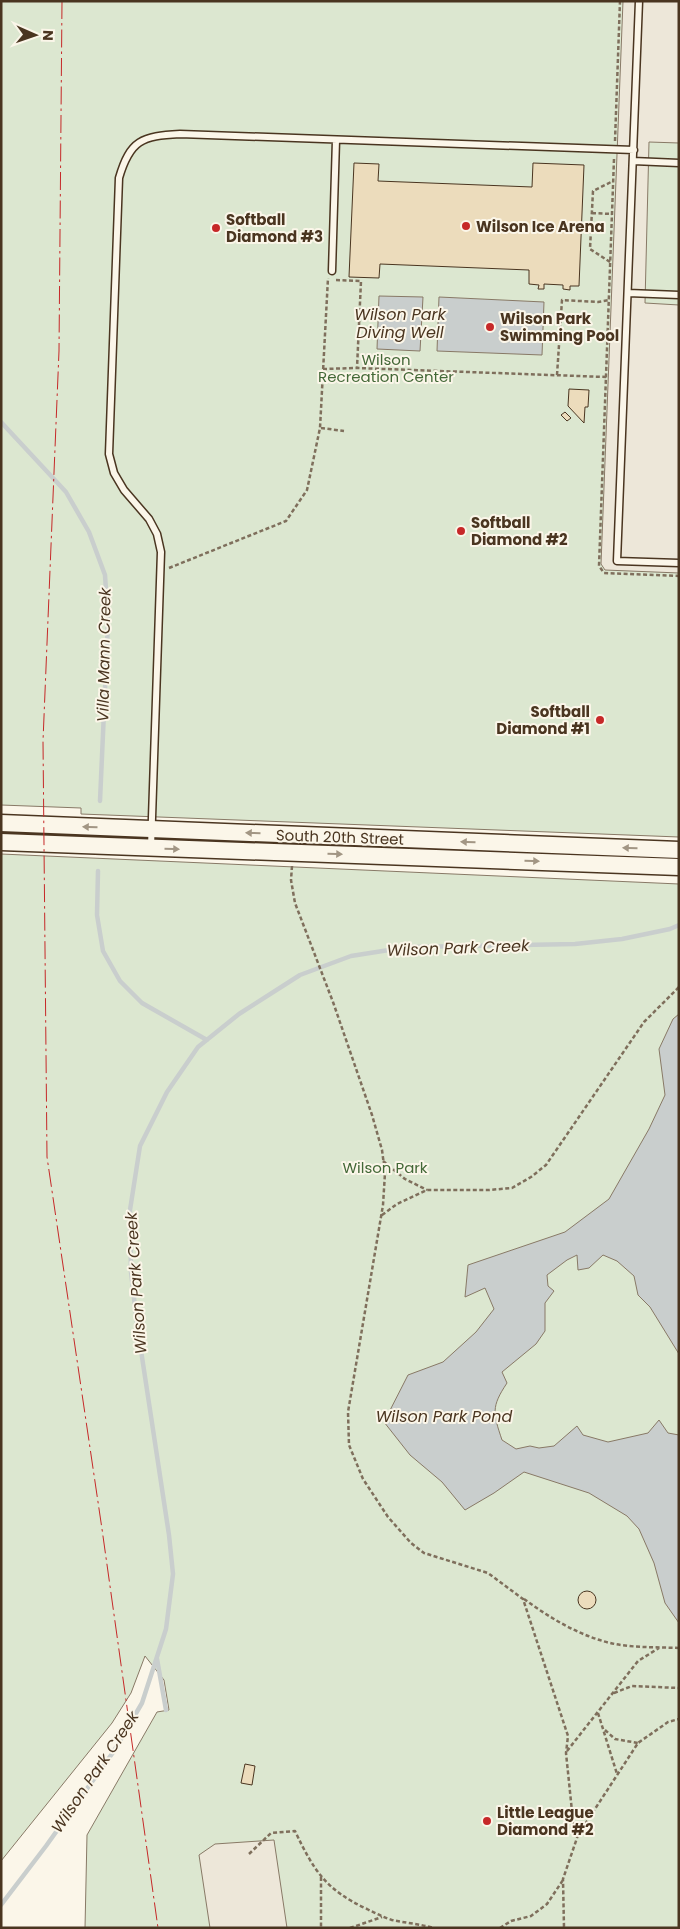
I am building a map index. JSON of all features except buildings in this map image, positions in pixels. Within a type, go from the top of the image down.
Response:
[{"type":"street","name":"South 20th Street","points":[[1,824],[679,850]]},
{"type":"street","name":"South 20th Street","points":[[1,842],[679,867]]},
{"type":"lane","points":[[639,1],[617,561],[679,563]]},
{"type":"lane","points":[[151,848],[161,552],[157,534],[149,519],[124,490],[114,473],[109,454],[118,178],[124,160],[133,146],[146,139],[180,134],[634,150]]},
{"type":"lane","points":[[332,272],[336,140]]},
{"type":"lane","points":[[633,161],[679,163]]},
{"type":"lane","points":[[628,293],[679,296]]},
{"type":"lane","points":[[296,853],[297,835]]},
{"type":"path","points":[[620,1],[599,566],[604,573],[679,576]]},
{"type":"path","points":[[610,262],[590,249],[593,191],[613,181]]},
{"type":"path","points":[[592,213],[612,214]]},
{"type":"path","points":[[161,571],[286,521],[307,490],[320,428],[328,279],[332,272]]},
{"type":"path","points":[[328,279],[361,281],[357,368]]},
{"type":"path","points":[[557,375],[562,300],[598,302],[609,300]]},
{"type":"path","points":[[323,369],[357,368],[606,377]]},
{"type":"path","points":[[320,428],[344,431]]},
{"type":"path","points":[[296,853],[292,869],[292,889],[301,922],[333,1002],[372,1116],[384,1161],[385,1173],[381,1216],[348,1412],[349,1445],[363,1479],[388,1517],[411,1543],[424,1553],[488,1573],[548,1616],[592,1638],[611,1643],[679,1648]]},
{"type":"path","points":[[381,1216],[397,1204],[427,1190],[512,1188],[531,1177],[546,1165],[644,1022],[679,987]]},
{"type":"path","points":[[384,1161],[405,1179],[427,1190]]},
{"type":"path","points":[[523,1599],[568,1736],[566,1753],[573,1821],[578,1835]]},
{"type":"path","points":[[566,1753],[638,1661],[661,1648]]},
{"type":"path","points":[[613,1694],[632,1686],[679,1688]]},
{"type":"path","points":[[598,1713],[617,1775]]},
{"type":"path","points":[[500,1928],[511,1921],[531,1916],[547,1904],[564,1879],[578,1835],[638,1743],[668,1722],[679,1719]]},
{"type":"path","points":[[604,1729],[615,1739],[638,1743]]},
{"type":"path","points":[[249,1854],[271,1834],[295,1831],[306,1854],[320,1876],[336,1892],[350,1901],[392,1920],[434,1928]]},
{"type":"path","points":[[320,1876],[321,1928]]},
{"type":"path","points":[[564,1879],[564,1928]]},
{"type":"path","points":[[350,1928],[383,1916]]},
{"type":"green space","name":"Wilson Recreation Center","points":[[1,1],[679,1],[679,837],[81,814],[81,808],[1,805]]},
{"type":"green space","name":"Wilson Park","points":[[1,854],[679,884],[679,1928],[85,1928],[87,1835],[157,1712],[169,1710],[164,1680],[145,1656],[131,1693],[112,1723],[1,1861]]},
{"type":"shaded area","points":[[623,1],[679,1],[679,143],[649,142],[645,303],[679,305],[679,573],[605,570],[601,564]]},
{"type":"shaded area","points":[[274,1840],[287,1928],[210,1928],[199,1855],[215,1844]]},
{"type":"water","name":"Wilson Park Diving Well","points":[[379,296],[423,297],[420,351],[377,349]]},
{"type":"water","name":"Wilson Park Swimming Pool","points":[[439,297],[544,302],[542,355],[437,351]]},
{"type":"water","name":"Wilson Park Pond","points":[[679,1014],[679,1354],[650,1307],[638,1295],[634,1276],[617,1261],[603,1255],[589,1268],[578,1270],[577,1255],[547,1275],[548,1286],[554,1291],[545,1303],[545,1331],[536,1344],[502,1372],[507,1383],[498,1398],[495,1416],[502,1440],[516,1449],[530,1446],[539,1448],[554,1446],[577,1426],[583,1435],[608,1442],[648,1433],[659,1420],[668,1433],[679,1435],[679,1623],[665,1603],[654,1563],[639,1529],[627,1516],[589,1493],[524,1472],[465,1510],[442,1482],[410,1455],[384,1422],[408,1375],[443,1362],[476,1332],[494,1309],[485,1288],[465,1297],[468,1265],[565,1232],[609,1199],[649,1129],[665,1095],[659,1049],[673,1019]]},
{"type":"waterway","name":"Villa Mann Creek","points":[[1,422],[66,492],[89,532],[105,575],[108,622],[100,801]]},
{"type":"waterway","points":[[98,871],[97,915],[103,951],[120,981],[142,1003],[207,1040]]},
{"type":"waterway","name":"Wilson Park Creek","points":[[1,1905],[114,1751],[142,1703],[166,1629],[173,1574],[169,1535],[137,1324],[131,1272],[130,1210],[140,1146],[167,1092],[198,1047],[239,1014],[300,975],[351,956],[408,947],[575,944],[622,939],[670,929],[679,925]]},
{"type":"waterway","points":[[157,1659],[166,1710]]},
{"type":"power","points":[[62,1],[59,351],[43,741],[47,1157],[158,1928]]},
{"type":"place","name":"Wilson Ice Arena","points":[[466,226]]},
{"type":"place","name":"Softball Diamond #3","points":[[216,228]]},
{"type":"place","name":"Wilson Park Swimming Pool","points":[[490,327]]},
{"type":"place","name":"Softball Diamond #2","points":[[461,531]]},
{"type":"place","name":"Softball Diamond #1","points":[[600,720]]},
{"type":"place","name":"Little League Diamond #2","points":[[487,1821]]}]
